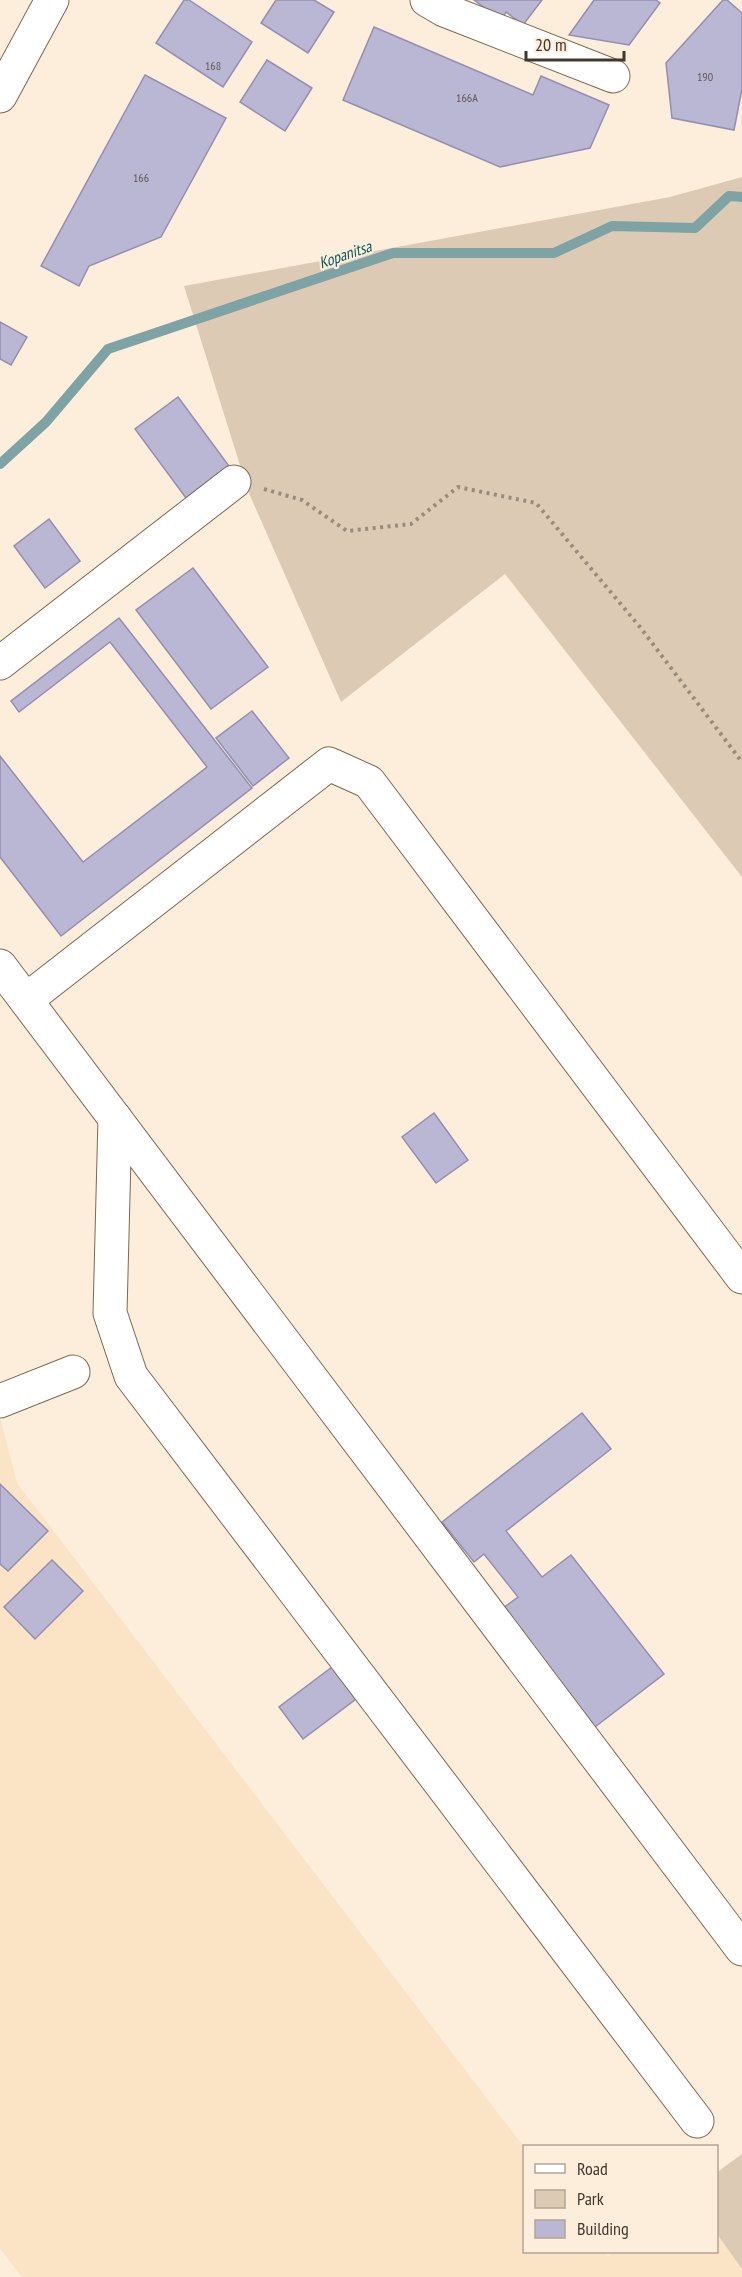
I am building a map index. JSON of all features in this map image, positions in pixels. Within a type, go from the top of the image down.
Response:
[{"type":"street","points":[[0,96],[52,0]]},
{"type":"street","points":[[427,0],[444,10],[613,76]]},
{"type":"street","points":[[0,663],[234,482]]},
{"type":"street","points":[[26,1000],[330,764],[369,782],[742,1277]]},
{"type":"street","points":[[0,966],[742,1949]]},
{"type":"street","points":[[115,1118],[110,1313],[131,1376],[698,2121]]},
{"type":"street","points":[[0,1401],[73,1372]]},
{"type":"path","points":[[234,482],[302,500],[347,531],[411,524],[458,487],[536,503],[640,627],[742,762]]},
{"type":"shaded area","points":[[0,1417],[17,1483],[523,2146],[523,2253],[606,2253],[608,2256],[612,2253],[718,2253],[718,2235],[742,2269],[742,2277],[22,2277],[0,2249]]},
{"type":"green space","points":[[742,177],[742,877],[505,574],[341,702],[248,491],[184,286],[670,197]]},
{"type":"green space","points":[[742,2154],[742,2269],[718,2235],[718,2172]]},
{"type":"building","points":[[184,0],[189,0],[252,42],[223,87],[156,43]]},
{"type":"building","points":[[276,0],[314,0],[334,12],[308,53],[261,23]]},
{"type":"building","points":[[474,0],[542,0],[523,25],[506,12],[501,20]]},
{"type":"building","points":[[594,0],[656,0],[660,3],[629,45],[569,35]]},
{"type":"building","points":[[723,0],[727,0],[742,13],[742,89],[734,130],[672,118],[666,63]]},
{"type":"building","points":[[374,27],[533,95],[541,76],[609,105],[590,148],[500,167],[343,100]]},
{"type":"building","points":[[267,60],[312,88],[285,131],[240,102]]},
{"type":"building","points":[[145,75],[226,118],[161,237],[89,266],[79,286],[41,266]]},
{"type":"building","points":[[0,322],[27,337],[11,365],[0,359]]},
{"type":"building","points":[[178,397],[229,466],[186,498],[135,429]]},
{"type":"building","points":[[49,519],[80,561],[45,588],[14,546]]},
{"type":"building","points":[[193,568],[268,667],[211,709],[136,610]]},
{"type":"building","points":[[119,618],[252,788],[61,936],[0,857],[0,756],[83,862],[207,767],[110,642],[19,712],[11,701]]},
{"type":"building","points":[[252,711],[289,758],[253,786],[216,738]]},
{"type":"building","points":[[434,1113],[468,1160],[436,1183],[402,1137]]},
{"type":"building","points":[[582,1413],[611,1449],[506,1531],[542,1577],[571,1555],[664,1674],[591,1730],[499,1611],[518,1597],[484,1554],[474,1562],[442,1522]]},
{"type":"building","points":[[0,1484],[48,1531],[8,1571],[0,1564]]},
{"type":"building","points":[[52,1560],[83,1591],[35,1639],[4,1607]]},
{"type":"building","points":[[332,1667],[356,1699],[303,1739],[279,1707]]},
{"type":"waterway","name":"Kopanitsa","points":[[0,464],[46,422],[108,349],[393,253],[554,253],[612,226],[695,228],[729,196],[742,197]]}]
